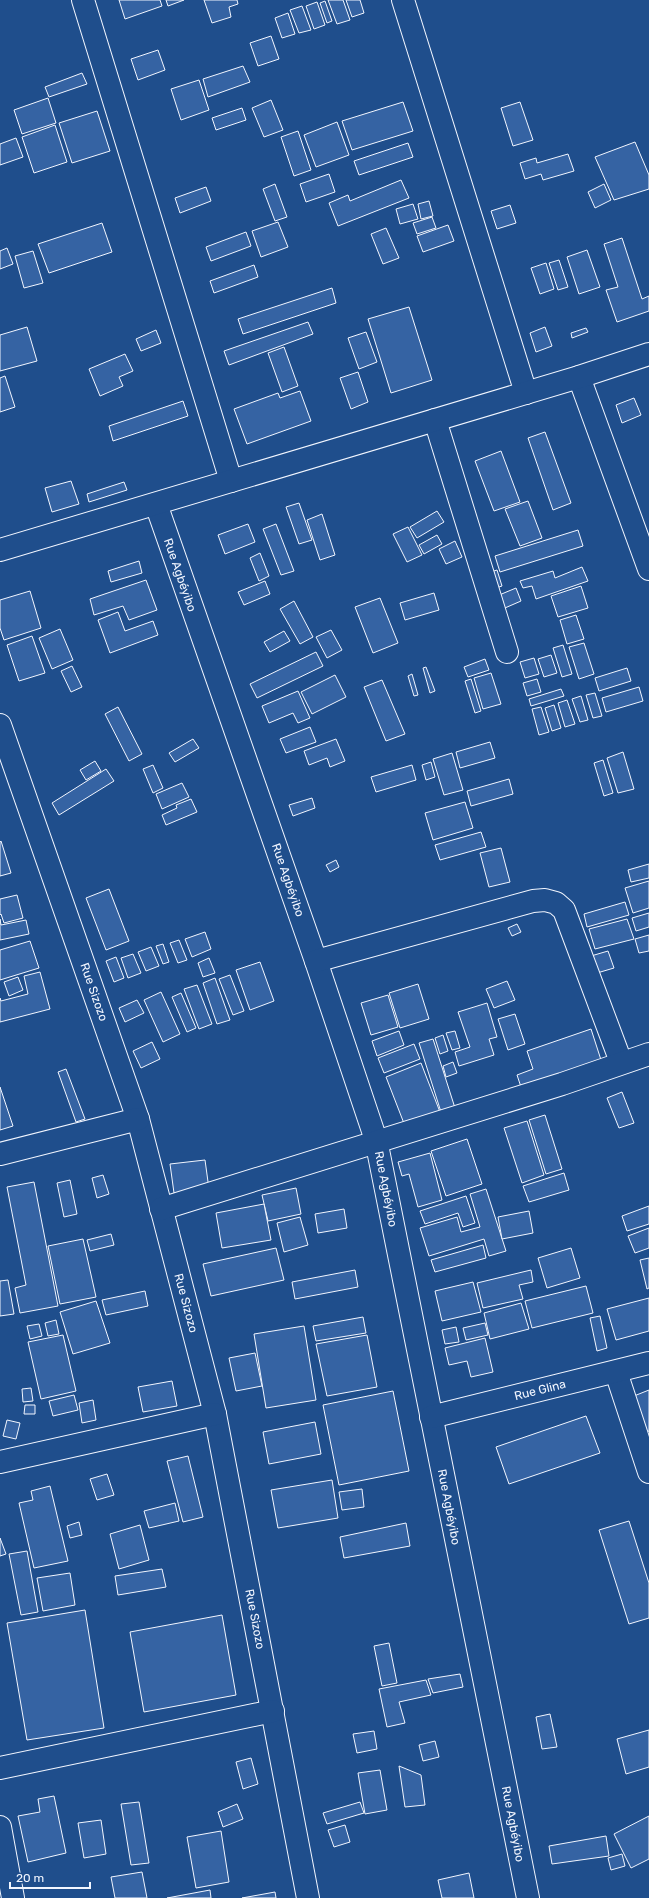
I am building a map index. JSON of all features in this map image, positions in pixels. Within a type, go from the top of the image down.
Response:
[{"type":"street","points":[[83,0],[231,481]]},
{"type":"street","points":[[403,0],[526,393]]},
{"type":"street","points":[[0,550],[579,377],[649,354]]},
{"type":"street","points":[[579,377],[649,569]]},
{"type":"street","points":[[435,420],[507,652]]},
{"type":"street","name":"Rue Agbéyibo","points":[[156,504],[316,961],[376,1140],[528,1898]]},
{"type":"street","name":"Rue Sizozo","points":[[0,725],[138,1119],[215,1414],[308,1898]]},
{"type":"street","points":[[316,961],[532,901],[545,900],[556,903],[564,910],[569,922],[621,1062]]},
{"type":"street","points":[[161,1209],[376,1140],[562,1084],[621,1062],[649,1054]]},
{"type":"street","points":[[0,1154],[138,1119]]},
{"type":"street","name":"Rue Glina","points":[[431,1417],[649,1364]]},
{"type":"street","points":[[616,1372],[649,1472]]},
{"type":"street","points":[[0,1462],[215,1414]]},
{"type":"street","points":[[0,1768],[273,1711]]},
{"type":"street","points":[[0,1827],[13,1898]]},
{"type":"building","points":[[119,0],[160,0],[162,6],[125,19]]},
{"type":"building","points":[[166,0],[184,0],[168,6]]},
{"type":"building","points":[[204,0],[237,0],[238,4],[229,7],[231,17],[212,23]]},
{"type":"building","points":[[328,0],[343,0],[350,20],[337,24]]},
{"type":"building","points":[[346,0],[360,0],[364,13],[352,17]]},
{"type":"building","points":[[325,1],[332,21],[327,23],[320,3]]},
{"type":"building","points":[[317,2],[325,25],[314,29],[306,6]]},
{"type":"building","points":[[302,6],[311,30],[299,33],[290,10]]},
{"type":"building","points":[[288,13],[295,34],[282,38],[275,18]]},
{"type":"building","points":[[271,36],[279,59],[258,66],[250,43]]},
{"type":"building","points":[[158,50],[165,70],[138,80],[131,59]]},
{"type":"building","points":[[243,66],[250,82],[208,97],[203,79]]},
{"type":"building","points":[[82,73],[87,84],[49,97],[45,87]]},
{"type":"building","points":[[199,80],[209,110],[181,120],[171,89]]},
{"type":"building","points":[[48,98],[56,123],[22,134],[14,110]]},
{"type":"building","points":[[271,100],[283,130],[264,137],[252,108]]},
{"type":"building","points":[[403,102],[413,131],[352,150],[342,121]]},
{"type":"building","points":[[520,102],[533,140],[513,146],[501,108]]},
{"type":"building","points":[[242,108],[246,120],[216,130],[212,118]]},
{"type":"building","points":[[97,111],[110,151],[72,163],[59,123]]},
{"type":"building","points":[[337,122],[349,155],[316,167],[304,135]]},
{"type":"building","points":[[55,125],[67,162],[34,173],[22,137]]},
{"type":"building","points":[[298,131],[311,170],[294,176],[281,137]]},
{"type":"building","points":[[16,138],[23,157],[0,165],[0,144]]},
{"type":"building","points":[[635,142],[649,175],[649,189],[614,200],[595,157]]},
{"type":"building","points":[[408,143],[413,157],[359,175],[354,161]]},
{"type":"building","points":[[568,154],[574,171],[543,180],[541,174],[525,179],[520,163],[536,158],[537,163]]},
{"type":"building","points":[[329,174],[335,192],[306,202],[300,184]]},
{"type":"building","points":[[401,180],[409,198],[338,226],[329,203],[348,195],[350,201]]},
{"type":"building","points":[[275,184],[287,217],[275,221],[263,189]]},
{"type":"building","points":[[604,184],[611,200],[595,208],[588,192]]},
{"type":"building","points":[[206,187],[211,201],[180,213],[175,198]]},
{"type":"building","points":[[429,201],[433,216],[421,219],[418,204]]},
{"type":"building","points":[[413,204],[418,219],[400,224],[396,209]]},
{"type":"building","points":[[510,205],[516,223],[497,229],[491,211]]},
{"type":"building","points":[[432,217],[436,228],[417,234],[413,223]]},
{"type":"building","points":[[278,222],[288,247],[261,257],[252,231]]},
{"type":"building","points":[[102,223],[112,252],[49,273],[38,244]]},
{"type":"building","points":[[448,225],[454,241],[423,252],[417,236]]},
{"type":"building","points":[[386,228],[399,258],[383,264],[371,234]]},
{"type":"building","points":[[246,232],[251,246],[211,261],[206,247]]},
{"type":"building","points":[[622,238],[642,299],[649,296],[649,311],[617,322],[606,290],[618,287],[604,244]]},
{"type":"building","points":[[7,248],[13,264],[0,269],[0,251]]},
{"type":"building","points":[[587,250],[600,287],[579,294],[567,257]]},
{"type":"building","points":[[33,251],[43,283],[24,288],[15,256]]},
{"type":"building","points":[[559,260],[568,287],[558,290],[549,263]]},
{"type":"building","points":[[546,263],[554,289],[540,294],[531,268]]},
{"type":"building","points":[[254,265],[258,277],[214,293],[210,281]]},
{"type":"building","points":[[332,288],[336,303],[243,334],[238,319]]},
{"type":"building","points":[[409,307],[432,380],[391,393],[368,319]]},
{"type":"building","points":[[308,322],[313,334],[229,365],[224,351]]},
{"type":"building","points":[[27,327],[37,361],[0,371],[0,335]]},
{"type":"building","points":[[545,327],[552,346],[536,352],[530,333]]},
{"type":"building","points":[[586,328],[588,332],[572,338],[571,333]]},
{"type":"building","points":[[156,330],[161,343],[141,351],[136,339]]},
{"type":"building","points":[[366,332],[377,362],[359,369],[348,338]]},
{"type":"building","points":[[284,347],[298,386],[282,392],[268,353]]},
{"type":"building","points":[[125,354],[133,371],[119,377],[123,386],[100,396],[89,369]]},
{"type":"building","points":[[358,372],[368,402],[351,409],[340,378]]},
{"type":"building","points":[[5,376],[15,407],[0,412],[0,378]]},
{"type":"building","points":[[300,391],[311,421],[247,444],[234,409],[278,393],[280,398]]},
{"type":"building","points":[[634,398],[641,415],[622,423],[616,405]]},
{"type":"building","points":[[183,401],[188,416],[113,441],[109,426]]},
{"type":"building","points":[[545,432],[571,503],[553,510],[528,438]]},
{"type":"building","points":[[501,451],[520,502],[494,511],[475,461]]},
{"type":"building","points":[[71,481],[79,504],[52,512],[45,488]]},
{"type":"building","points":[[124,482],[127,490],[89,502],[87,494]]},
{"type":"building","points":[[528,501],[542,538],[520,546],[505,509]]},
{"type":"building","points":[[299,503],[312,540],[299,544],[286,507]]},
{"type":"building","points":[[437,511],[444,522],[417,538],[410,527]]},
{"type":"building","points":[[322,514],[335,555],[320,560],[307,520]]},
{"type":"building","points":[[248,524],[255,542],[225,554],[218,535]]},
{"type":"building","points":[[276,524],[294,571],[281,575],[263,529]]},
{"type":"building","points":[[408,527],[422,555],[407,562],[393,534]]},
{"type":"building","points":[[578,530],[583,546],[500,572],[495,556]]},
{"type":"building","points":[[437,535],[442,544],[424,554],[419,545]]},
{"type":"building","points":[[455,541],[462,557],[446,564],[439,549]]},
{"type":"building","points":[[260,553],[269,576],[259,581],[250,558]]},
{"type":"building","points":[[139,561],[142,573],[111,582],[108,571]]},
{"type":"building","points":[[582,567],[588,581],[536,599],[532,586],[523,588],[520,581],[553,571],[555,578]]},
{"type":"building","points":[[497,570],[502,586],[493,589],[488,573]]},
{"type":"building","points":[[146,580],[157,610],[129,620],[123,606],[94,615],[90,599]]},
{"type":"building","points":[[265,581],[270,594],[244,605],[238,592]]},
{"type":"building","points":[[581,586],[588,608],[558,617],[551,596]]},
{"type":"building","points":[[516,588],[521,601],[498,611],[492,598]]},
{"type":"building","points":[[30,591],[41,628],[4,640],[0,628],[0,600]]},
{"type":"building","points":[[434,593],[439,610],[405,620],[400,603]]},
{"type":"building","points":[[380,598],[398,643],[373,653],[355,607]]},
{"type":"building","points":[[294,601],[313,637],[300,644],[280,609]]},
{"type":"building","points":[[118,612],[125,631],[153,621],[158,635],[110,653],[98,620]]},
{"type":"building","points":[[576,615],[584,639],[567,644],[560,620]]},
{"type":"building","points":[[60,629],[73,660],[52,669],[39,638]]},
{"type":"building","points":[[331,630],[342,650],[327,658],[316,637]]},
{"type":"building","points":[[284,631],[290,641],[270,652],[264,642]]},
{"type":"building","points":[[32,636],[45,673],[19,681],[7,645]]},
{"type":"building","points":[[584,643],[594,674],[579,679],[569,647]]},
{"type":"building","points":[[563,645],[572,674],[562,677],[553,648]]},
{"type":"building","points":[[316,652],[323,666],[257,698],[250,684]]},
{"type":"building","points":[[551,655],[557,673],[544,677],[538,659]]},
{"type":"building","points":[[534,658],[539,674],[525,678],[520,662]]},
{"type":"building","points":[[485,659],[489,670],[468,677],[464,667]]},
{"type":"building","points":[[72,666],[82,687],[71,692],[61,671]]},
{"type":"building","points":[[426,667],[435,691],[430,693],[423,668]]},
{"type":"building","points":[[627,668],[631,681],[599,691],[595,678]]},
{"type":"building","points":[[491,673],[501,704],[483,709],[474,678]]},
{"type":"building","points":[[412,674],[418,695],[414,696],[408,676]]},
{"type":"building","points":[[335,675],[346,697],[312,714],[301,692]]},
{"type":"building","points":[[471,679],[481,711],[475,713],[465,681]]},
{"type":"building","points":[[537,679],[541,692],[527,696],[523,683]]},
{"type":"building","points":[[382,680],[405,734],[386,741],[364,687]]},
{"type":"building","points":[[639,687],[643,701],[606,712],[602,698]]},
{"type":"building","points":[[561,689],[564,696],[531,706],[529,699]]},
{"type":"building","points":[[298,691],[310,718],[298,723],[293,713],[269,723],[262,706]]},
{"type":"building","points":[[595,693],[602,716],[593,718],[586,695]]},
{"type":"building","points":[[581,696],[588,720],[580,722],[572,699]]},
{"type":"building","points":[[567,700],[575,724],[565,727],[558,703]]},
{"type":"building","points":[[554,705],[561,728],[552,731],[545,708]]},
{"type":"building","points":[[118,707],[142,754],[129,761],[105,714]]},
{"type":"building","points":[[541,707],[549,732],[539,735],[532,709]]},
{"type":"building","points":[[310,727],[316,742],[286,753],[280,739]]},
{"type":"building","points":[[193,739],[199,748],[175,762],[169,753]]},
{"type":"building","points":[[336,739],[345,761],[330,767],[327,758],[309,765],[304,751]]},
{"type":"building","points":[[490,742],[495,758],[460,768],[456,752]]},
{"type":"building","points":[[623,752],[634,789],[618,793],[607,758]]},
{"type":"building","points":[[452,753],[463,790],[444,795],[433,759]]},
{"type":"building","points":[[603,760],[613,793],[604,796],[594,763]]},
{"type":"building","points":[[95,761],[101,771],[86,780],[80,770]]},
{"type":"building","points":[[431,762],[435,777],[426,780],[422,765]]},
{"type":"building","points":[[153,765],[163,788],[153,793],[143,769]]},
{"type":"building","points":[[412,765],[416,780],[376,792],[371,777]]},
{"type":"building","points":[[106,769],[114,781],[59,815],[52,803]]},
{"type":"building","points":[[509,779],[513,794],[471,806],[467,791]]},
{"type":"building","points":[[182,783],[189,797],[162,809],[156,794]]},
{"type":"building","points":[[312,798],[315,808],[293,816],[289,805]]},
{"type":"building","points":[[191,799],[197,812],[166,825],[162,815],[177,808],[176,805]]},
{"type":"building","points":[[465,802],[473,828],[433,840],[425,813]]},
{"type":"building","points":[[481,832],[486,847],[440,860],[435,845]]},
{"type":"building","points":[[1,841],[11,873],[0,876],[0,842]]},
{"type":"building","points":[[501,848],[510,882],[489,887],[480,853]]},
{"type":"building","points":[[336,860],[339,867],[330,872],[326,865]]},
{"type":"building","points":[[649,864],[649,878],[631,882],[628,870]]},
{"type":"building","points":[[649,881],[649,908],[633,913],[625,888]]},
{"type":"building","points":[[109,889],[129,941],[106,950],[86,898]]},
{"type":"building","points":[[17,895],[23,918],[4,923],[1,914],[0,915],[0,899]]},
{"type":"building","points":[[625,902],[629,915],[587,927],[584,914]]},
{"type":"building","points":[[649,913],[649,927],[636,931],[632,918]]},
{"type":"building","points":[[0,919],[1,925],[26,920],[29,934],[0,940]]},
{"type":"building","points":[[627,919],[634,939],[595,949],[589,929]]},
{"type":"building","points":[[517,924],[521,932],[512,936],[508,928]]},
{"type":"building","points":[[205,932],[211,949],[192,957],[185,939]]},
{"type":"building","points":[[649,935],[649,951],[639,953],[635,939]]},
{"type":"building","points":[[179,940],[187,960],[178,963],[170,943]]},
{"type":"building","points":[[30,941],[39,968],[0,980],[0,950]]},
{"type":"building","points":[[163,944],[169,962],[163,964],[156,946]]},
{"type":"building","points":[[151,947],[159,966],[146,971],[138,952]]},
{"type":"building","points":[[608,951],[614,968],[597,973],[591,956]]},
{"type":"building","points":[[133,954],[141,973],[128,978],[121,958]]},
{"type":"building","points":[[116,957],[124,978],[114,982],[106,961]]},
{"type":"building","points":[[209,958],[215,973],[203,977],[198,963]]},
{"type":"building","points":[[260,962],[274,1001],[250,1010],[236,970]]},
{"type":"building","points":[[40,972],[50,1009],[0,1022],[0,998],[1,1001],[28,994],[24,976]]},
{"type":"building","points":[[230,975],[244,1011],[233,1015],[219,979]]},
{"type":"building","points":[[18,977],[23,990],[9,996],[4,982]]},
{"type":"building","points":[[215,978],[230,1020],[217,1024],[203,983]]},
{"type":"building","points":[[507,981],[515,1000],[494,1008],[486,989]]},
{"type":"building","points":[[418,984],[429,1019],[400,1028],[389,993]]},
{"type":"building","points":[[197,985],[212,1024],[199,1029],[184,989]]},
{"type":"building","points":[[161,992],[180,1034],[163,1042],[144,1000]]},
{"type":"building","points":[[181,993],[196,1028],[187,1032],[172,997]]},
{"type":"building","points":[[388,995],[398,1027],[371,1035],[361,1003]]},
{"type":"building","points":[[137,1000],[144,1013],[125,1022],[119,1008]]},
{"type":"building","points":[[487,1003],[497,1037],[489,1039],[494,1055],[459,1066],[455,1052],[470,1047],[458,1012]]},
{"type":"building","points":[[515,1014],[525,1044],[508,1050],[498,1019]]},
{"type":"building","points":[[591,1029],[602,1063],[522,1090],[517,1075],[533,1069],[527,1051]]},
{"type":"building","points":[[399,1031],[404,1045],[377,1056],[372,1041]]},
{"type":"building","points":[[455,1031],[460,1048],[452,1050],[446,1033]]},
{"type":"building","points":[[443,1035],[448,1051],[440,1054],[435,1038]]},
{"type":"building","points":[[433,1039],[455,1108],[441,1112],[419,1043]]},
{"type":"building","points":[[152,1042],[160,1059],[141,1068],[133,1051]]},
{"type":"building","points":[[414,1044],[420,1059],[384,1073],[378,1058]]},
{"type":"building","points":[[453,1062],[457,1073],[446,1077],[443,1066]]},
{"type":"building","points":[[421,1063],[440,1112],[405,1126],[386,1077]]},
{"type":"building","points":[[66,1069],[85,1119],[76,1122],[58,1072]]},
{"type":"building","points":[[0,1087],[13,1126],[0,1130]]},
{"type":"building","points":[[622,1092],[634,1123],[619,1128],[607,1098]]},
{"type":"building","points":[[545,1115],[562,1169],[546,1174],[529,1120]]},
{"type":"building","points":[[527,1121],[544,1175],[522,1183],[504,1128]]},
{"type":"building","points":[[467,1139],[482,1184],[446,1196],[431,1151]]},
{"type":"building","points":[[430,1153],[442,1200],[418,1207],[409,1174],[402,1176],[398,1162]]},
{"type":"building","points":[[205,1160],[209,1189],[174,1193],[170,1164]]},
{"type":"building","points":[[564,1173],[569,1190],[529,1202],[523,1186]]},
{"type":"building","points":[[103,1175],[109,1194],[97,1198],[92,1178]]},
{"type":"building","points":[[70,1180],[77,1214],[64,1217],[57,1183]]},
{"type":"building","points":[[34,1182],[58,1306],[20,1313],[15,1288],[26,1285],[7,1187]]},
{"type":"building","points":[[296,1188],[301,1214],[268,1221],[262,1195]]},
{"type":"building","points":[[486,1189],[506,1251],[489,1256],[484,1239],[429,1256],[420,1228],[457,1217],[461,1232],[480,1227],[470,1194]]},
{"type":"building","points":[[466,1196],[475,1223],[463,1227],[458,1213],[425,1224],[420,1211]]},
{"type":"building","points":[[264,1204],[271,1240],[222,1248],[216,1213]]},
{"type":"building","points":[[649,1206],[649,1224],[627,1231],[622,1216]]},
{"type":"building","points":[[344,1209],[347,1228],[318,1233],[315,1214]]},
{"type":"building","points":[[529,1211],[533,1233],[502,1239],[498,1217]]},
{"type":"building","points":[[300,1217],[308,1245],[284,1252],[277,1223]]},
{"type":"building","points":[[649,1228],[649,1248],[635,1253],[628,1236]]},
{"type":"building","points":[[111,1234],[114,1245],[90,1251],[87,1240]]},
{"type":"building","points":[[83,1239],[96,1297],[60,1304],[48,1246]]},
{"type":"building","points":[[483,1245],[486,1258],[435,1272],[431,1260]]},
{"type":"building","points":[[276,1248],[284,1280],[211,1296],[203,1264]]},
{"type":"building","points":[[571,1248],[580,1278],[547,1288],[538,1258]]},
{"type":"building","points":[[649,1258],[649,1288],[647,1289],[640,1260]]},
{"type":"building","points":[[355,1270],[358,1287],[295,1299],[292,1282]]},
{"type":"building","points":[[531,1270],[533,1282],[519,1285],[523,1299],[483,1308],[477,1283]]},
{"type":"building","points":[[8,1280],[14,1314],[0,1316],[0,1281]]},
{"type":"building","points":[[473,1282],[481,1312],[442,1321],[435,1291]]},
{"type":"building","points":[[586,1286],[593,1313],[532,1328],[525,1301]]},
{"type":"building","points":[[145,1291],[148,1306],[106,1315],[102,1300]]},
{"type":"building","points":[[649,1298],[649,1331],[616,1340],[607,1309]]},
{"type":"building","points":[[96,1301],[110,1343],[73,1354],[60,1312]]},
{"type":"building","points":[[521,1303],[529,1329],[490,1339],[484,1313]]},
{"type":"building","points":[[600,1316],[607,1348],[597,1351],[590,1318]]},
{"type":"building","points":[[363,1317],[366,1333],[316,1341],[313,1326]]},
{"type":"building","points":[[56,1320],[59,1334],[48,1336],[45,1323]]},
{"type":"building","points":[[485,1323],[488,1335],[466,1340],[463,1328]]},
{"type":"building","points":[[39,1324],[42,1336],[30,1339],[27,1326]]},
{"type":"building","points":[[304,1326],[316,1400],[266,1408],[254,1334]]},
{"type":"building","points":[[456,1327],[459,1342],[445,1344],[442,1330]]},
{"type":"building","points":[[63,1335],[76,1391],[41,1399],[28,1342]]},
{"type":"building","points":[[367,1335],[377,1387],[327,1396],[316,1344]]},
{"type":"building","points":[[485,1338],[493,1372],[471,1377],[467,1361],[449,1365],[445,1348]]},
{"type":"building","points":[[255,1353],[262,1386],[236,1391],[229,1358]]},
{"type":"building","points":[[172,1381],[177,1406],[143,1412],[138,1387]]},
{"type":"building","points":[[31,1388],[33,1401],[23,1402],[22,1389]]},
{"type":"building","points":[[649,1390],[649,1431],[647,1432],[634,1396]]},
{"type":"building","points":[[393,1391],[409,1471],[339,1485],[323,1405]]},
{"type":"building","points":[[74,1395],[78,1410],[53,1416],[49,1401]]},
{"type":"building","points":[[93,1400],[96,1420],[82,1423],[79,1403]]},
{"type":"building","points":[[25,1405],[35,1405],[35,1414],[24,1414]]},
{"type":"building","points":[[586,1416],[600,1453],[509,1484],[496,1447]]},
{"type":"building","points":[[7,1420],[20,1423],[16,1439],[3,1436]]},
{"type":"building","points":[[315,1422],[321,1454],[269,1464],[263,1432]]},
{"type":"building","points":[[188,1456],[203,1517],[183,1522],[167,1461]]},
{"type":"building","points":[[107,1474],[114,1495],[97,1500],[90,1479]]},
{"type":"building","points":[[332,1480],[338,1518],[278,1528],[271,1490]]},
{"type":"building","points":[[50,1486],[68,1561],[34,1568],[19,1503],[33,1500],[31,1491]]},
{"type":"building","points":[[362,1489],[364,1507],[342,1510],[339,1492]]},
{"type":"building","points":[[175,1503],[179,1521],[149,1528],[144,1511]]},
{"type":"building","points":[[629,1521],[649,1583],[649,1618],[629,1624],[599,1530]]},
{"type":"building","points":[[79,1522],[82,1535],[70,1538],[67,1526]]},
{"type":"building","points":[[406,1523],[410,1546],[344,1558],[340,1537]]},
{"type":"building","points":[[140,1525],[149,1560],[119,1569],[110,1534]]},
{"type":"building","points":[[0,1538],[6,1554],[0,1556]]},
{"type":"building","points":[[27,1551],[38,1612],[21,1615],[9,1554]]},
{"type":"building","points":[[162,1569],[166,1587],[118,1595],[115,1576]]},
{"type":"building","points":[[70,1573],[75,1605],[43,1611],[37,1578]]},
{"type":"building","points":[[85,1610],[104,1728],[27,1740],[7,1623]]},
{"type":"building","points":[[222,1615],[236,1695],[144,1712],[130,1632]]},
{"type":"building","points":[[389,1643],[397,1683],[382,1686],[374,1646]]},
{"type":"building","points":[[460,1674],[463,1687],[433,1693],[428,1679]]},
{"type":"building","points":[[426,1680],[431,1695],[399,1702],[405,1723],[387,1727],[379,1689]]},
{"type":"building","points":[[550,1714],[557,1747],[542,1749],[536,1717]]},
{"type":"building","points":[[649,1730],[649,1767],[626,1774],[617,1739]]},
{"type":"building","points":[[374,1731],[377,1749],[357,1753],[353,1734]]},
{"type":"building","points":[[435,1741],[439,1757],[423,1761],[419,1745]]},
{"type":"building","points":[[251,1758],[258,1784],[243,1789],[236,1762]]},
{"type":"building","points":[[399,1766],[421,1775],[425,1805],[405,1807]]},
{"type":"building","points":[[380,1770],[387,1810],[365,1814],[358,1773]]},
{"type":"building","points":[[54,1796],[66,1853],[28,1862],[18,1816],[40,1812],[38,1799]]},
{"type":"building","points":[[139,1802],[149,1863],[131,1865],[121,1804]]},
{"type":"building","points":[[360,1802],[364,1813],[327,1824],[323,1813]]},
{"type":"building","points":[[237,1804],[243,1819],[223,1827],[218,1812]]},
{"type":"building","points":[[649,1816],[649,1859],[631,1868],[614,1834]]},
{"type":"building","points":[[101,1820],[106,1854],[84,1858],[78,1823]]},
{"type":"building","points":[[345,1825],[350,1842],[334,1847],[328,1830]]},
{"type":"building","points":[[221,1831],[229,1882],[196,1888],[187,1837]]},
{"type":"building","points":[[606,1836],[609,1856],[552,1864],[549,1846]]},
{"type":"building","points":[[622,1854],[625,1866],[611,1870],[608,1858]]},
{"type":"building","points":[[142,1872],[147,1898],[115,1898],[111,1877]]},
{"type":"building","points":[[469,1873],[474,1898],[442,1898],[438,1880]]},
{"type":"building","points":[[210,1890],[211,1898],[167,1898]]},
{"type":"building","points":[[275,1892],[276,1898],[242,1898]]}]
